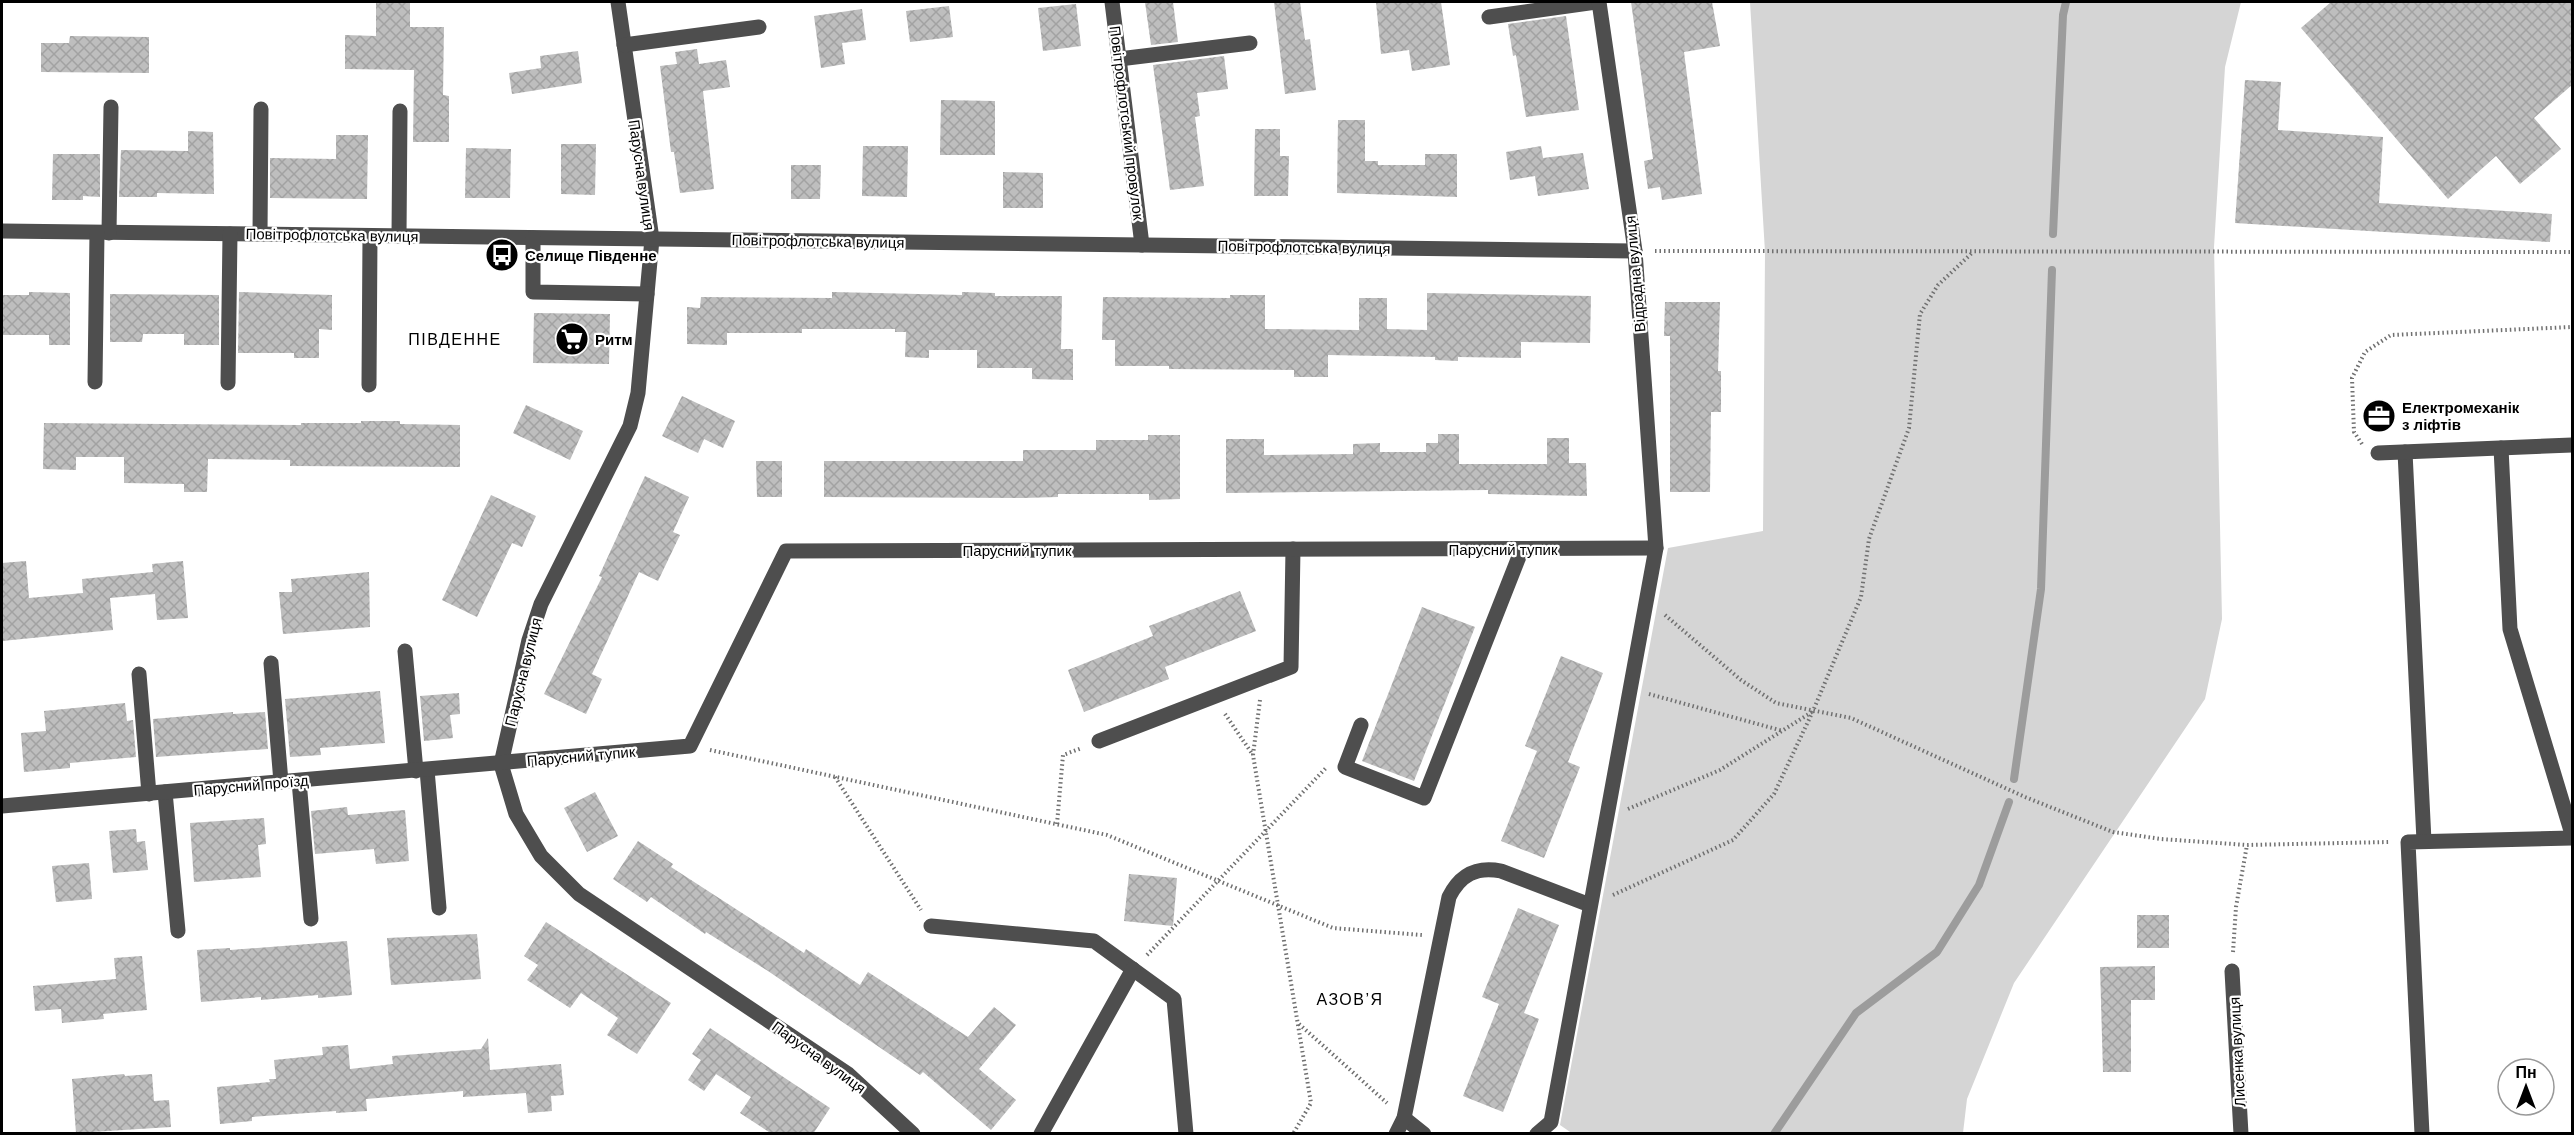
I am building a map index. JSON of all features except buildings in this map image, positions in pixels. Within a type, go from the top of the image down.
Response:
[{"type":"street","name":"Парусна вулиця","points":[[618,2],[652,239],[638,393],[630,426],[542,604],[529,640],[501,764],[516,814],[541,856],[579,894],[848,1074],[906,1131]]},
{"type":"street","name":"Повітрофлотський провулок","points":[[1112,2],[1142,245]]},
{"type":"street","points":[[1489,17],[1598,2]]},
{"type":"street","name":"Відрадна вулиця","points":[[1537,1134],[1551,1122],[1656,548],[1635,251],[1598,2]]},
{"type":"street","points":[[624,45],[759,27]]},
{"type":"street","points":[[1119,59],[1251,43]]},
{"type":"street","points":[[95,382],[111,107]]},
{"type":"street","points":[[260,234],[261,109]]},
{"type":"street","points":[[399,236],[400,111]]},
{"type":"street","name":"Повітрофлотська вулиця","points":[[2,231],[1635,251]]},
{"type":"street","points":[[228,383],[230,234]]},
{"type":"street","points":[[369,385],[370,236]]},
{"type":"street","points":[[534,238],[533,292],[647,294]]},
{"type":"street","points":[[2378,453],[2572,445]]},
{"type":"street","points":[[2422,1134],[2408,842],[2572,836],[2510,629],[2501,448]]},
{"type":"street","points":[[2405,452],[2424,842]]},
{"type":"street","name":"Парусний тупик","points":[[501,764],[690,746],[786,551],[1656,548]]},
{"type":"street","points":[[1099,741],[1291,667],[1293,549]]},
{"type":"street","points":[[1362,725],[1345,766],[1424,798],[1522,549]]},
{"type":"street","points":[[405,651],[439,908]]},
{"type":"street","points":[[271,663],[281,782]]},
{"type":"street","points":[[139,674],[149,794]]},
{"type":"street","name":"Парусний проїзд","points":[[2,806],[501,764]]},
{"type":"street","points":[[299,781],[311,920]]},
{"type":"street","points":[[165,792],[177,931]]},
{"type":"street","points":[[1396,1134],[1404,1118],[1449,897],[1455,885],[1475,870],[1488,868],[1590,905]]},
{"type":"street","points":[[931,926],[1094,941],[1174,999],[1186,1134]]},
{"type":"street","points":[[1041,1134],[1133,969]]},
{"type":"street","name":"Лисенка вулиця","points":[[2232,971],[2241,1134]]},
{"type":"street","points":[[1404,1118],[1424,1134]]},
{"type":"path","points":[[1635,251],[2572,252]]},
{"type":"path","points":[[1590,905],[1733,840],[1774,794],[1813,711],[1861,597],[1869,539],[1909,428],[1920,314],[1938,285],[1974,252]]},
{"type":"path","points":[[2378,453],[2363,446],[2354,432],[2352,378],[2365,351],[2391,335],[2572,327]]},
{"type":"path","points":[[1647,598],[1741,680],[1776,703],[1851,718],[2025,797],[2113,832],[2161,839],[2247,845],[2408,842]]},
{"type":"path","points":[[1262,678],[1253,755],[1311,1103],[1293,1134]]},
{"type":"path","points":[[1630,688],[1784,731]]},
{"type":"path","points":[[1213,697],[1253,755]]},
{"type":"path","points":[[1606,817],[1720,770],[1813,711]]},
{"type":"path","points":[[690,746],[1107,835],[1333,928],[1441,936]]},
{"type":"path","points":[[1057,824],[1063,755]]},
{"type":"path","points":[[1133,969],[1220,881],[1326,768]]},
{"type":"path","points":[[835,777],[931,926]]},
{"type":"path","points":[[2232,971],[2236,907],[2247,845]]},
{"type":"path","points":[[1298,1023],[1404,1118]]},
{"type":"shaded area","points":[[1750,2],[2241,2],[2225,67],[2214,247],[2222,619],[2205,699],[2014,983],[1967,1099],[1963,1133],[1573,1134],[1560,1125],[1668,548],[1763,531],[1765,252]]},
{"type":"waterway","points":[[2053,234],[2063,15],[2066,2]]},
{"type":"waterway","points":[[2014,779],[2041,589],[2052,270]]},
{"type":"waterway","points":[[1774,1134],[1856,1013],[1937,952],[1979,885],[2009,802]]},
{"type":"place","name":"Селище Південне","points":[[502,255]]},
{"type":"place","name":"Ритм","points":[[572,339]]},
{"type":"place","name":"Електромеханік з ліфтів","points":[[2379,416]]},
{"type":"district","name":"ПІВДЕННЕ","points":[[455,339]]},
{"type":"district","name":"АЗОВ’Я","points":[[1350,999]]}]
